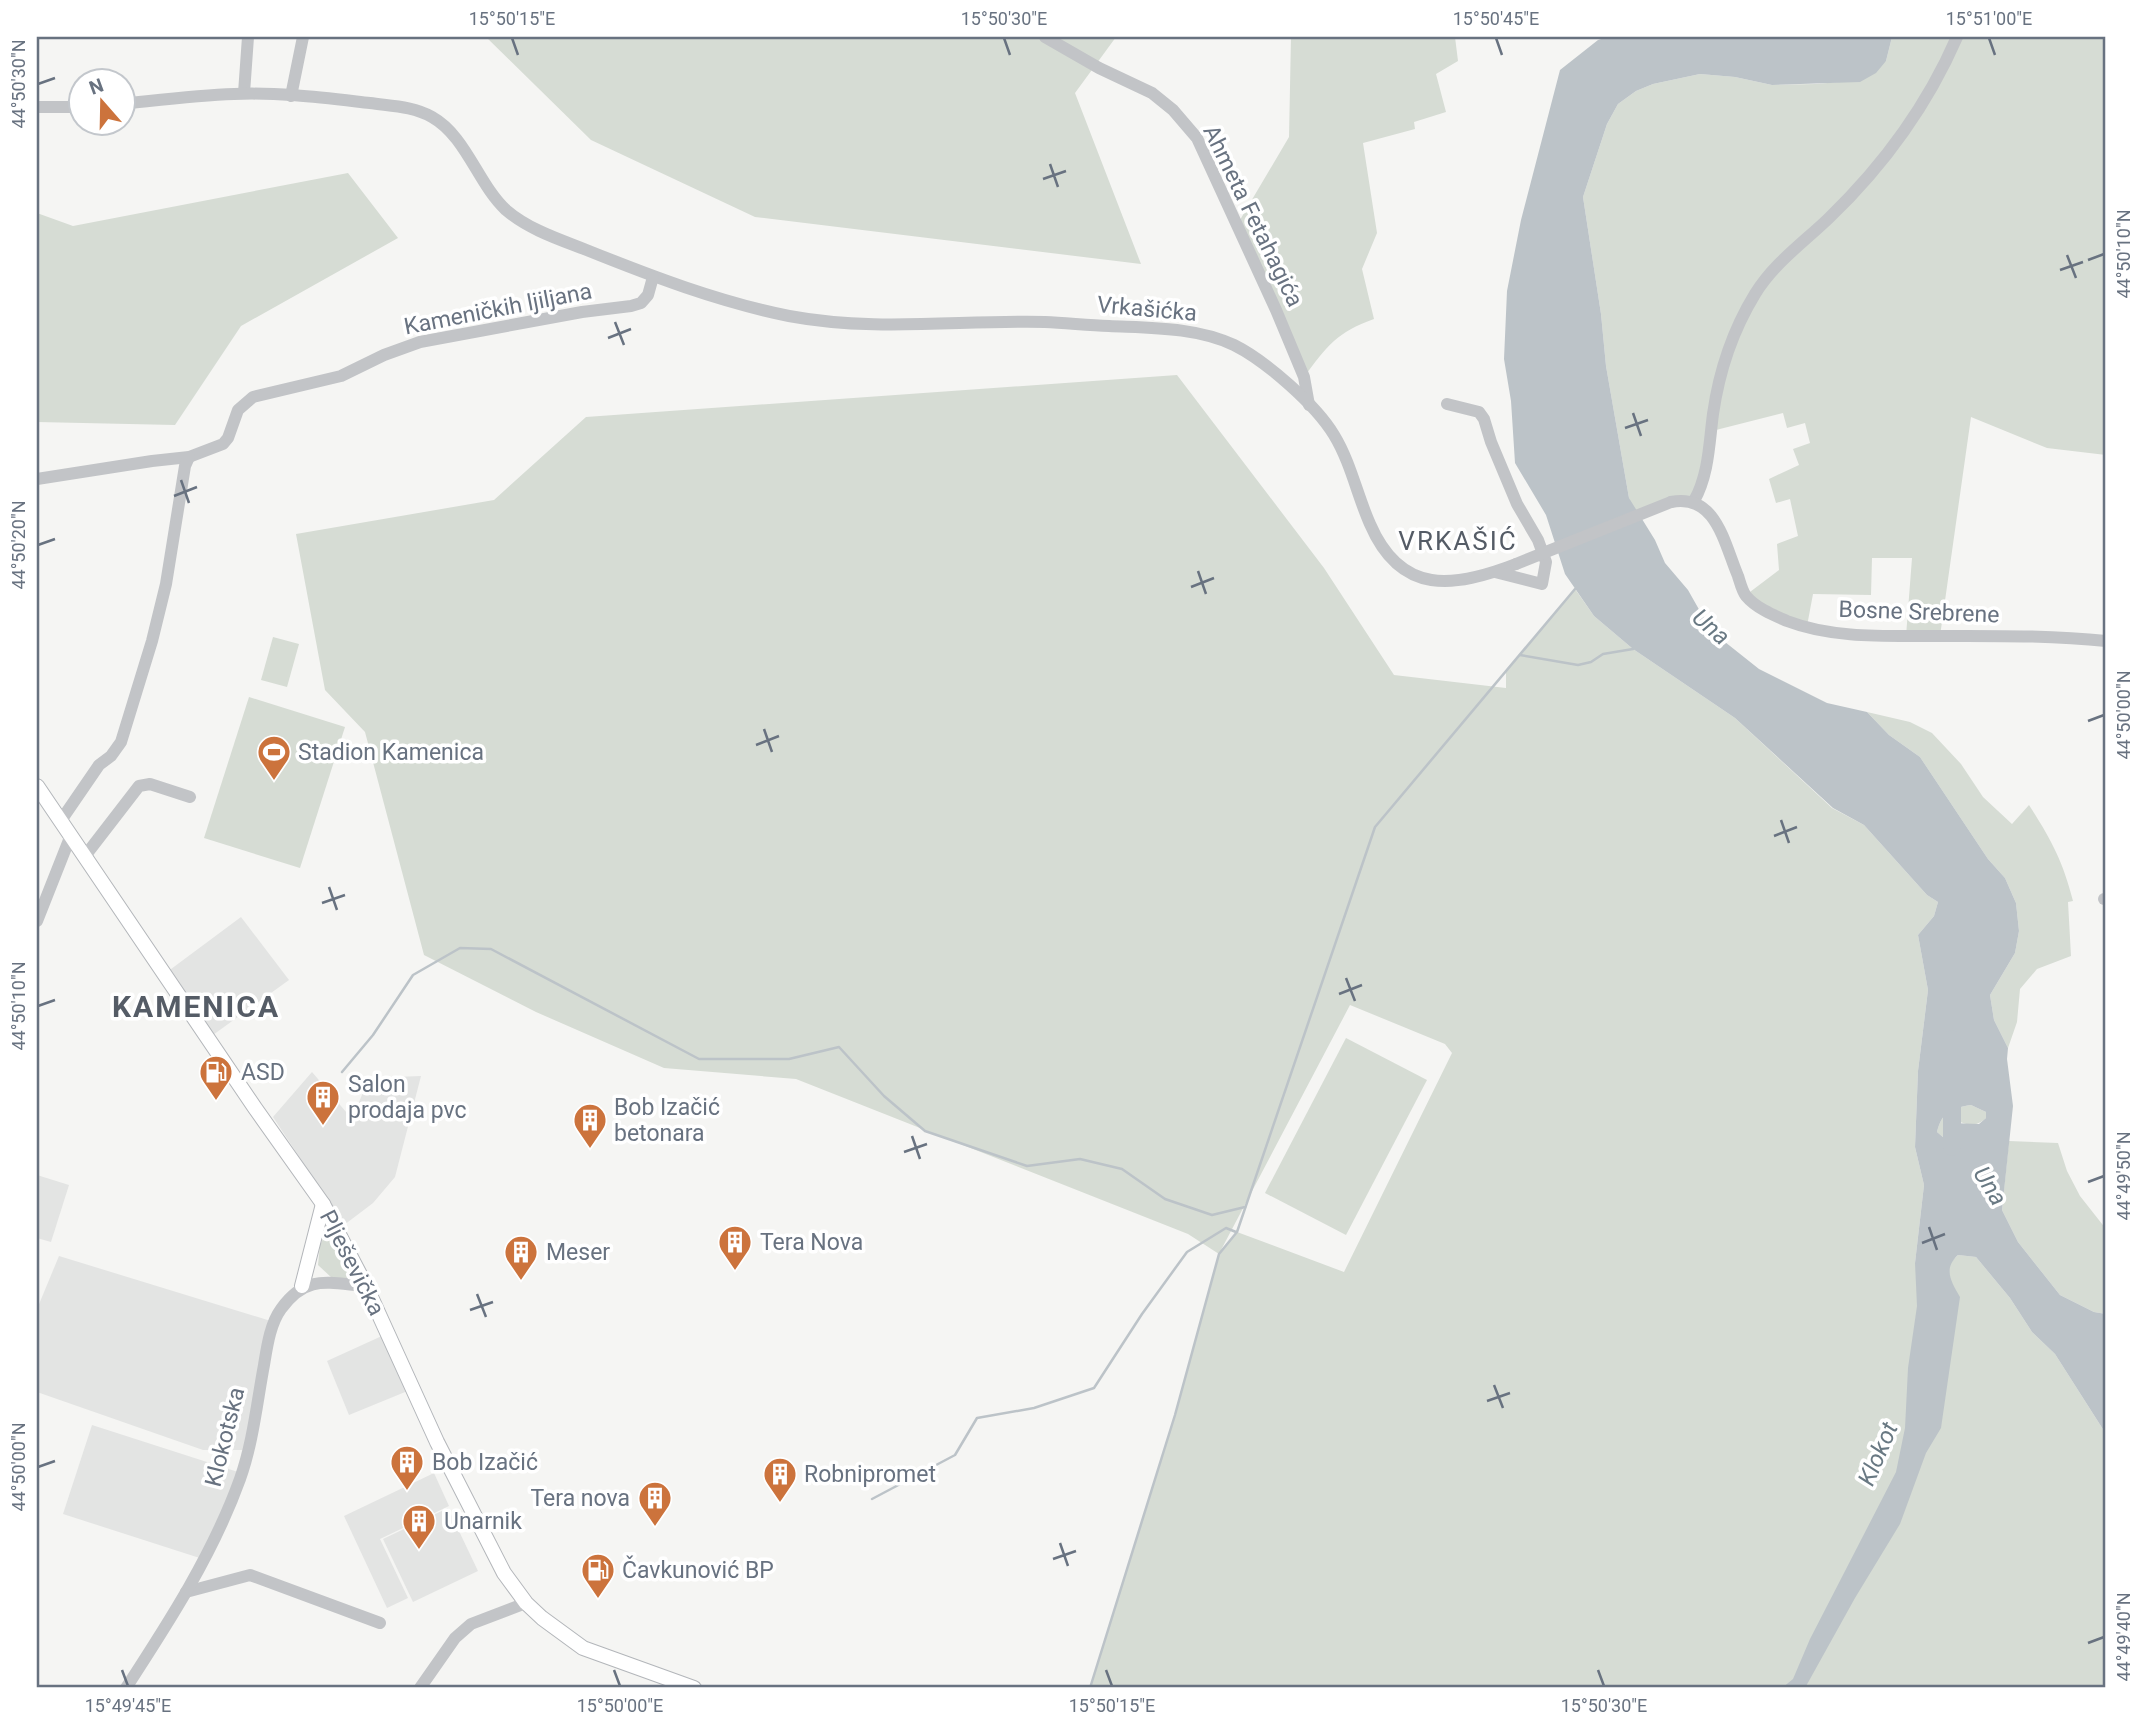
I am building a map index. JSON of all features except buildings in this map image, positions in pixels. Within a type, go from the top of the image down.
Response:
[{"type":"main road","name":"Plješevička","points":[[37,786],[323,1204],[366,1286],[490,1550],[526,1603],[551,1626],[583,1648],[694,1688]]},
{"type":"main road","points":[[302,1286],[323,1204]]},
{"type":"street","points":[[244,93],[248,37]]},
{"type":"street","points":[[291,96],[303,37]]},
{"type":"street","name":"Ahmeta Fetahagića","points":[[1045,37],[1152,93],[1173,110],[1197,138],[1272,300],[1304,377],[1310,405]]},
{"type":"street","points":[[1694,501],[1703,486],[1713,413],[1725,356],[1755,294],[1788,252],[1836,211],[1894,147],[1933,86],[1957,37]]},
{"type":"street","name":"Vrkašićka","points":[[136,102],[244,93],[408,108],[433,117],[452,135],[505,209],[528,225],[653,277],[790,316],[849,324],[1044,322],[1167,328],[1213,336],[1250,353],[1310,405],[1334,435],[1347,460],[1372,529],[1397,565],[1413,576],[1435,583],[1459,581],[1495,572],[1671,502],[1694,501]]},
{"type":"street","points":[[37,107],[66,107]]},
{"type":"street","name":"Kameničkih ljiljana","points":[[37,479],[189,457],[223,444],[238,410],[253,397],[341,376],[384,355],[420,342],[641,303],[648,295],[653,277]]},
{"type":"street","points":[[1447,404],[1479,412],[1485,418],[1491,442],[1517,504],[1538,540],[1546,562],[1542,584],[1495,572]]},
{"type":"street","points":[[62,819],[99,765],[111,756],[121,742],[166,584],[185,466],[189,457]]},
{"type":"street","name":"Bosne Srebrene","points":[[1694,501],[1703,506],[1716,524],[1746,596],[1766,612],[1789,622],[1816,629],[1872,635],[2017,636],[2106,641]]},
{"type":"street","points":[[85,856],[139,786],[150,784],[190,797]]},
{"type":"street","points":[[37,921],[71,835]]},
{"type":"street","points":[[302,1286],[318,1283],[366,1286]]},
{"type":"street","name":"Klokotska","points":[[126,1688],[186,1592],[221,1527],[241,1476],[274,1322],[281,1309],[302,1286]]},
{"type":"street","points":[[186,1592],[250,1575],[380,1623]]},
{"type":"street","points":[[420,1688],[455,1638],[471,1624],[526,1603]]},
{"type":"shaded area","points":[[486,37],[1116,37],[1075,93],[1141,264],[755,217],[591,140]]},
{"type":"shaded area","points":[[1291,37],[1455,37],[1458,61],[1436,74],[1446,112],[1414,122],[1415,129],[1363,143],[1377,233],[1362,269],[1374,319],[1351,329],[1334,341],[1304,377],[1237,225],[1289,137]]},
{"type":"shaded area","points":[[1892,37],[2106,37],[2106,455],[2047,448],[1971,417],[1940,636],[1906,636],[1912,558],[1872,558],[1871,595],[1813,594],[1807,626],[1746,595],[1779,570],[1777,544],[1798,536],[1790,499],[1776,503],[1769,479],[1799,465],[1793,449],[1810,443],[1805,423],[1787,428],[1783,413],[1712,431],[1694,501],[1636,517],[1629,498],[1606,366],[1583,197],[1607,124],[1618,104],[1636,91],[1653,84],[1700,74],[1735,77],[1772,85],[1839,82],[1886,61]]},
{"type":"shaded area","points":[[348,173],[398,238],[241,326],[175,425],[37,422],[37,213],[73,226]]},
{"type":"shaded area","points":[[1177,375],[1324,568],[1394,675],[1506,688],[1506,672],[1575,589],[1594,616],[1633,649],[1735,718],[1832,808],[1864,825],[1927,895],[1938,902],[1934,916],[1918,935],[1928,990],[1918,1071],[1915,1147],[1924,1185],[1915,1263],[1952,1261],[1958,1255],[1976,1257],[2010,1298],[2032,1332],[2055,1354],[2106,1434],[2106,1688],[1090,1688],[1175,1415],[1219,1254],[1188,1234],[796,1079],[664,1068],[536,1012],[424,955],[365,732],[325,690],[296,534],[494,500],[586,417]],"holes":[[[1350,1005],[1445,1044],[1452,1053],[1344,1272],[1237,1232],[1221,1250]]]},
{"type":"shaded area","points":[[273,637],[299,644],[287,687],[261,680]]},
{"type":"shaded area","name":"Stadion Kamenica","points":[[249,697],[345,727],[300,868],[204,838]]},
{"type":"shaded area","points":[[1867,712],[1910,722],[1932,733],[1961,764],[1983,797],[2012,824],[2029,805],[2060,862],[2073,901],[2068,902],[2071,956],[2037,969],[2020,989],[2017,1022],[2008,1048],[1994,1020],[1990,995],[2015,953],[2019,931],[2016,903],[2005,878],[1988,859],[1920,757],[1889,735]]},
{"type":"shaded area","points":[[241,917],[289,980],[206,1040],[163,975]]},
{"type":"shaded area","points":[[1346,1038],[1427,1080],[1346,1235],[1265,1193]]},
{"type":"shaded area","points":[[312,1072],[352,1119],[369,1078],[421,1076],[395,1177],[373,1203],[344,1225],[273,1117]]},
{"type":"shaded area","points":[[1971,1105],[1986,1112],[1986,1118],[1974,1124],[1960,1122],[1950,1127],[1944,1138],[1937,1132],[1948,1112]]},
{"type":"shaded area","points":[[2009,1141],[2058,1143],[2067,1171],[2080,1196],[2106,1229],[2106,1314],[2094,1312],[2060,1295],[2018,1242],[2002,1210]]},
{"type":"shaded area","points":[[37,1175],[69,1185],[51,1242],[37,1238]]},
{"type":"shaded area","points":[[328,1229],[357,1282],[332,1278],[318,1265],[320,1245]]},
{"type":"shaded area","points":[[59,1256],[274,1322],[247,1450],[203,1450],[37,1392],[37,1309]]},
{"type":"shaded area","points":[[384,1335],[410,1390],[349,1415],[327,1361]]},
{"type":"shaded area","points":[[92,1425],[238,1472],[209,1561],[63,1514]]},
{"type":"shaded area","name":"Bob Izačić","points":[[434,1473],[449,1506],[380,1539],[408,1598],[387,1608],[344,1516]]},
{"type":"shaded area","points":[[448,1508],[478,1571],[413,1602],[383,1539]]},
{"type":"water","points":[[1607,37],[1892,37],[1886,61],[1876,73],[1860,82],[1772,85],[1735,77],[1700,74],[1653,84],[1636,91],[1618,104],[1607,124],[1583,197],[1606,366],[1629,498],[1655,540],[1665,563],[1688,590],[1701,613],[1725,642],[1759,669],[1827,703],[1867,712],[1889,735],[1920,757],[1988,859],[2005,878],[2016,903],[2019,931],[2015,953],[1990,995],[1994,1020],[2008,1048],[2013,1106],[2002,1210],[2018,1242],[2060,1295],[2094,1312],[2106,1314],[2106,1434],[2055,1354],[2032,1332],[2010,1298],[1976,1257],[1958,1255],[1953,1260],[1950,1275],[1960,1297],[1941,1428],[1926,1453],[1900,1524],[1805,1688],[1782,1688],[1793,1679],[1810,1639],[1896,1472],[1905,1428],[1908,1368],[1917,1306],[1915,1263],[1924,1185],[1915,1147],[1918,1071],[1928,990],[1918,935],[1934,916],[1938,902],[1927,895],[1864,825],[1833,808],[1735,718],[1633,649],[1594,616],[1565,574],[1546,515],[1515,463],[1511,401],[1504,359],[1507,291],[1521,220],[1560,70],[1598,40]],"holes":[[[1971,1105],[1986,1112],[1986,1118],[1979,1124],[1951,1123],[1944,1138],[1937,1132],[1948,1112]]]},
{"type":"waterway","points":[[1090,1688],[1175,1415],[1219,1254],[1237,1232],[1375,827],[1575,589]]},
{"type":"waterway","points":[[1520,655],[1578,665],[1591,662],[1603,654],[1633,649]]},
{"type":"waterway","points":[[342,1072],[373,1035],[413,975],[460,948],[491,949],[699,1059],[789,1059],[839,1047],[884,1096],[925,1131],[1027,1166],[1080,1159],[1122,1169],[1165,1199],[1212,1215],[1245,1207]]},
{"type":"waterway","name":"Una","points":[[1952,1039],[1952,1147]]},
{"type":"waterway","points":[[872,1499],[955,1455],[977,1418],[1034,1408],[1094,1388],[1142,1314],[1187,1252],[1226,1228],[1236,1232]]},
{"type":"place","name":"Stadion Kamenica","points":[[274,782]]},
{"type":"place","name":"ASD","points":[[216,1102]]},
{"type":"place","name":"Salon prodaja pvc","points":[[323,1127]]},
{"type":"place","name":"Bob Izačić betonara","points":[[590,1150]]},
{"type":"place","name":"Tera Nova","points":[[735,1272]]},
{"type":"place","name":"Meser","points":[[521,1282]]},
{"type":"place","name":"Bob Izačić","points":[[407,1492]]},
{"type":"place","name":"Robnipromet","points":[[780,1504]]},
{"type":"place","name":"Tera nova","points":[[655,1528]]},
{"type":"place","name":"Unarnik","points":[[419,1551]]},
{"type":"place","name":"Čavkunović BP","points":[[598,1600]]},
{"type":"district","name":"VRKAŠIĆ","points":[[1458,541]]},
{"type":"district","name":"KAMENICA","points":[[196,1006]]},
{"type":"water label","name":"Klokot","points":[[1878,1454]]}]
